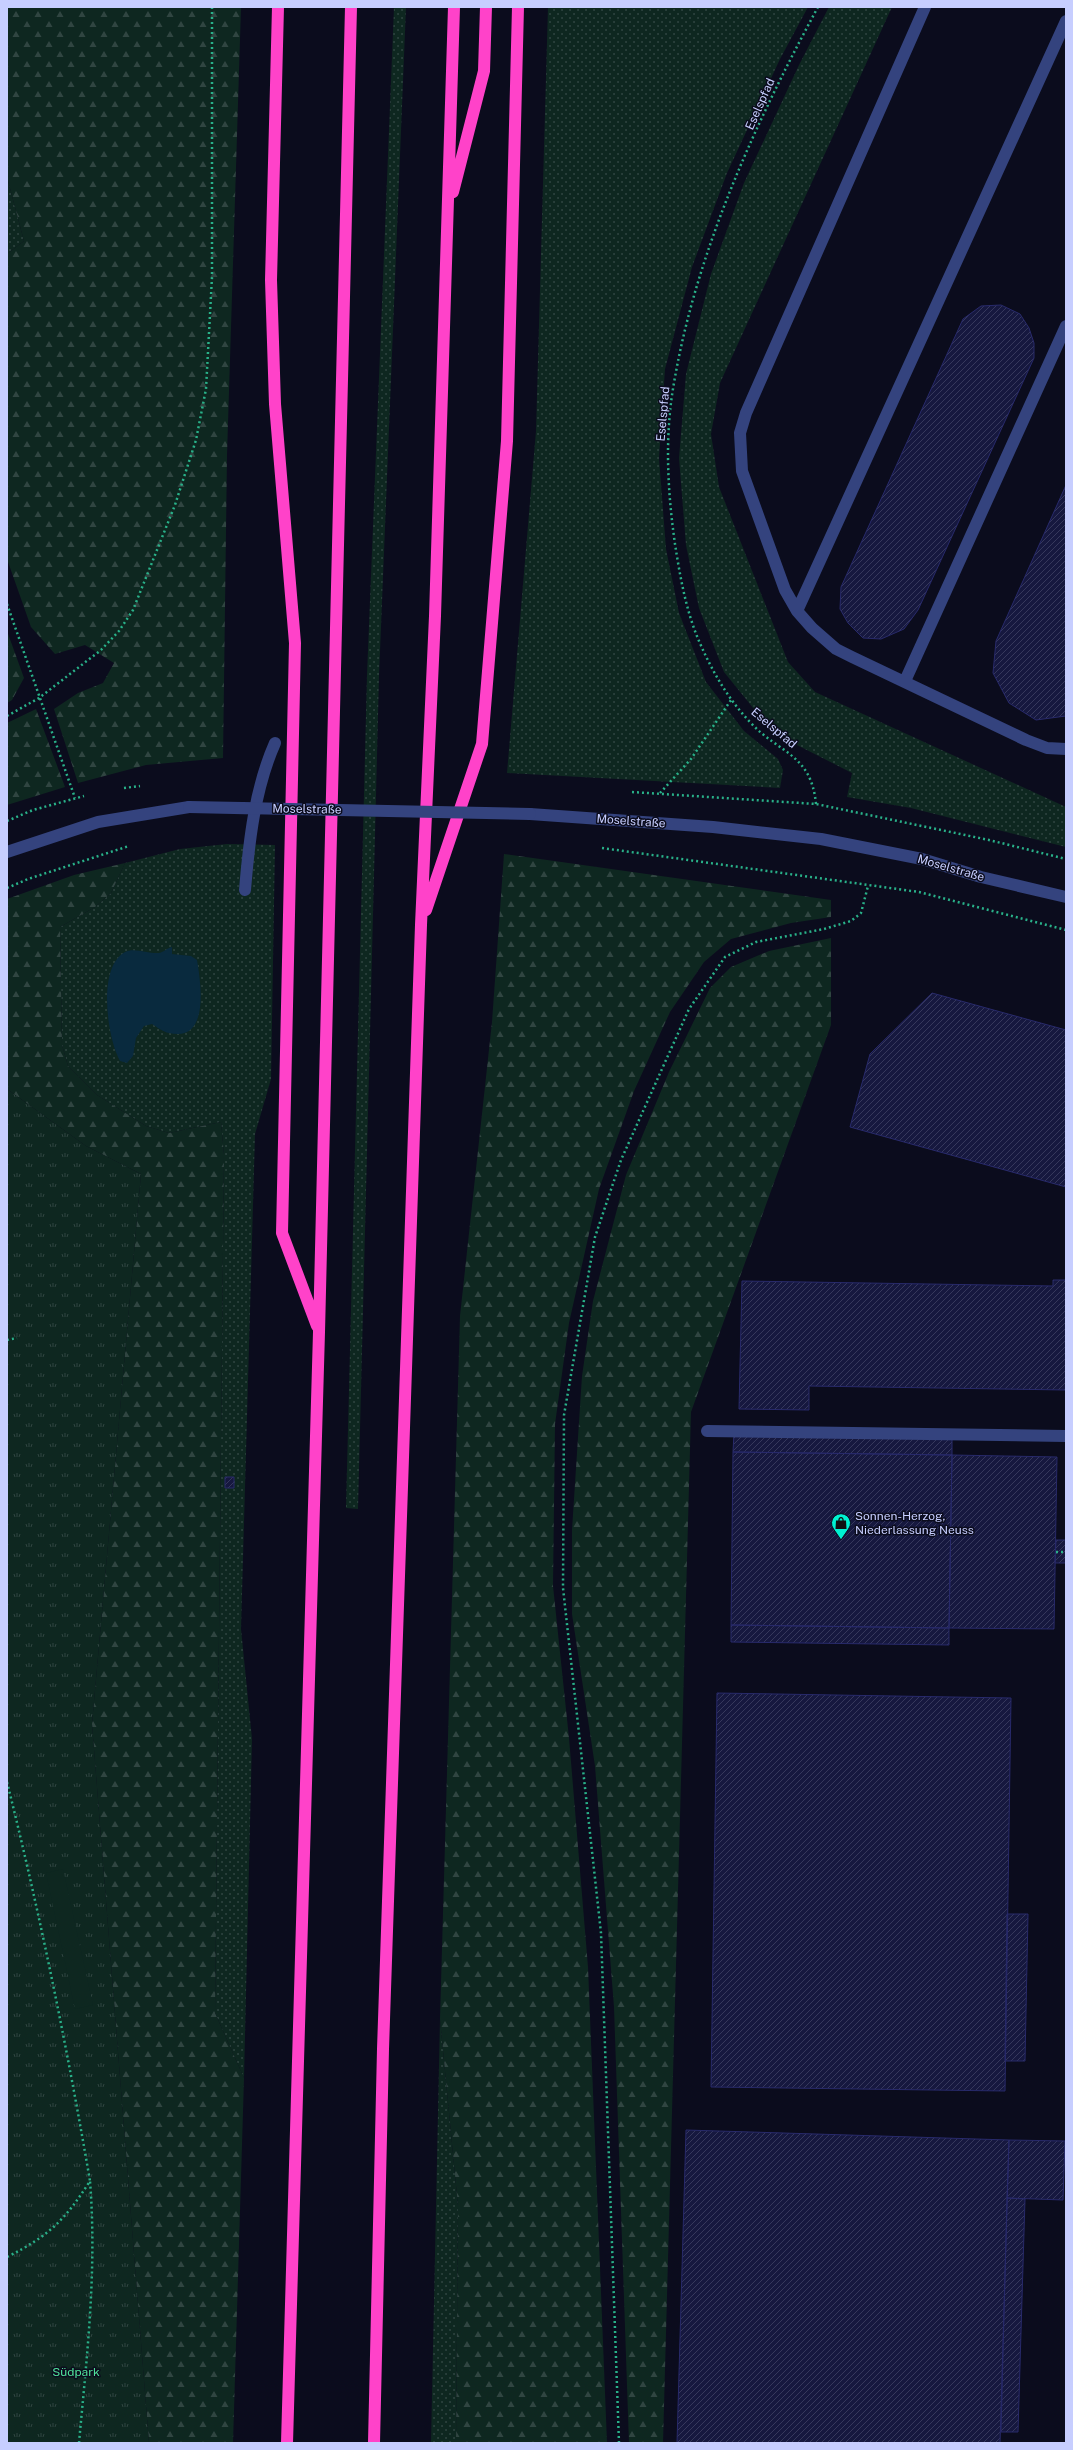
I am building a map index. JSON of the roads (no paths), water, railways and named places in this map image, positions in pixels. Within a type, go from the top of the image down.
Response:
[{"type":"highway","points":[[278,7],[271,280],[275,404],[295,643],[282,1233],[319,1332]]},
{"type":"highway","points":[[346,7],[349,38]]},
{"type":"highway","points":[[287,2443],[319,1332],[349,38],[351,7]]},
{"type":"highway","points":[[374,2443],[383,2042],[421,924],[435,608],[454,7]]},
{"type":"highway","points":[[447,215],[484,70],[486,7]]},
{"type":"highway","points":[[421,924],[482,744],[507,441],[518,7]]},
{"type":"street","points":[[925,7],[746,413],[740,433],[740,458],[745,484],[785,590],[797,611],[812,628],[836,649],[1026,740],[1047,748],[1066,750]]},
{"type":"street","points":[[797,611],[1066,21]]},
{"type":"street","points":[[905,681],[1066,326]]},
{"type":"street","points":[[245,890],[248,853],[265,766],[275,743]]},
{"type":"street","name":"Moselstraße","points":[[7,852],[98,822],[188,807],[530,814],[713,827],[821,838],[922,859],[981,877],[1066,897]]},
{"type":"street","points":[[707,1431],[1066,1436]]},
{"type":"water","points":[[172,947],[172,954],[191,956],[197,960],[201,996],[197,1020],[191,1029],[182,1034],[162,1031],[152,1024],[144,1026],[136,1038],[133,1056],[127,1063],[120,1061],[111,1036],[107,1004],[111,972],[116,960],[125,952],[133,950],[159,953]]},
{"type":"place","name":"Sonnen-Herzog, Niederlassung Neuss","points":[[841,1540]]},
{"type":"park label","name":"Südpark","points":[[76,2372]]}]
